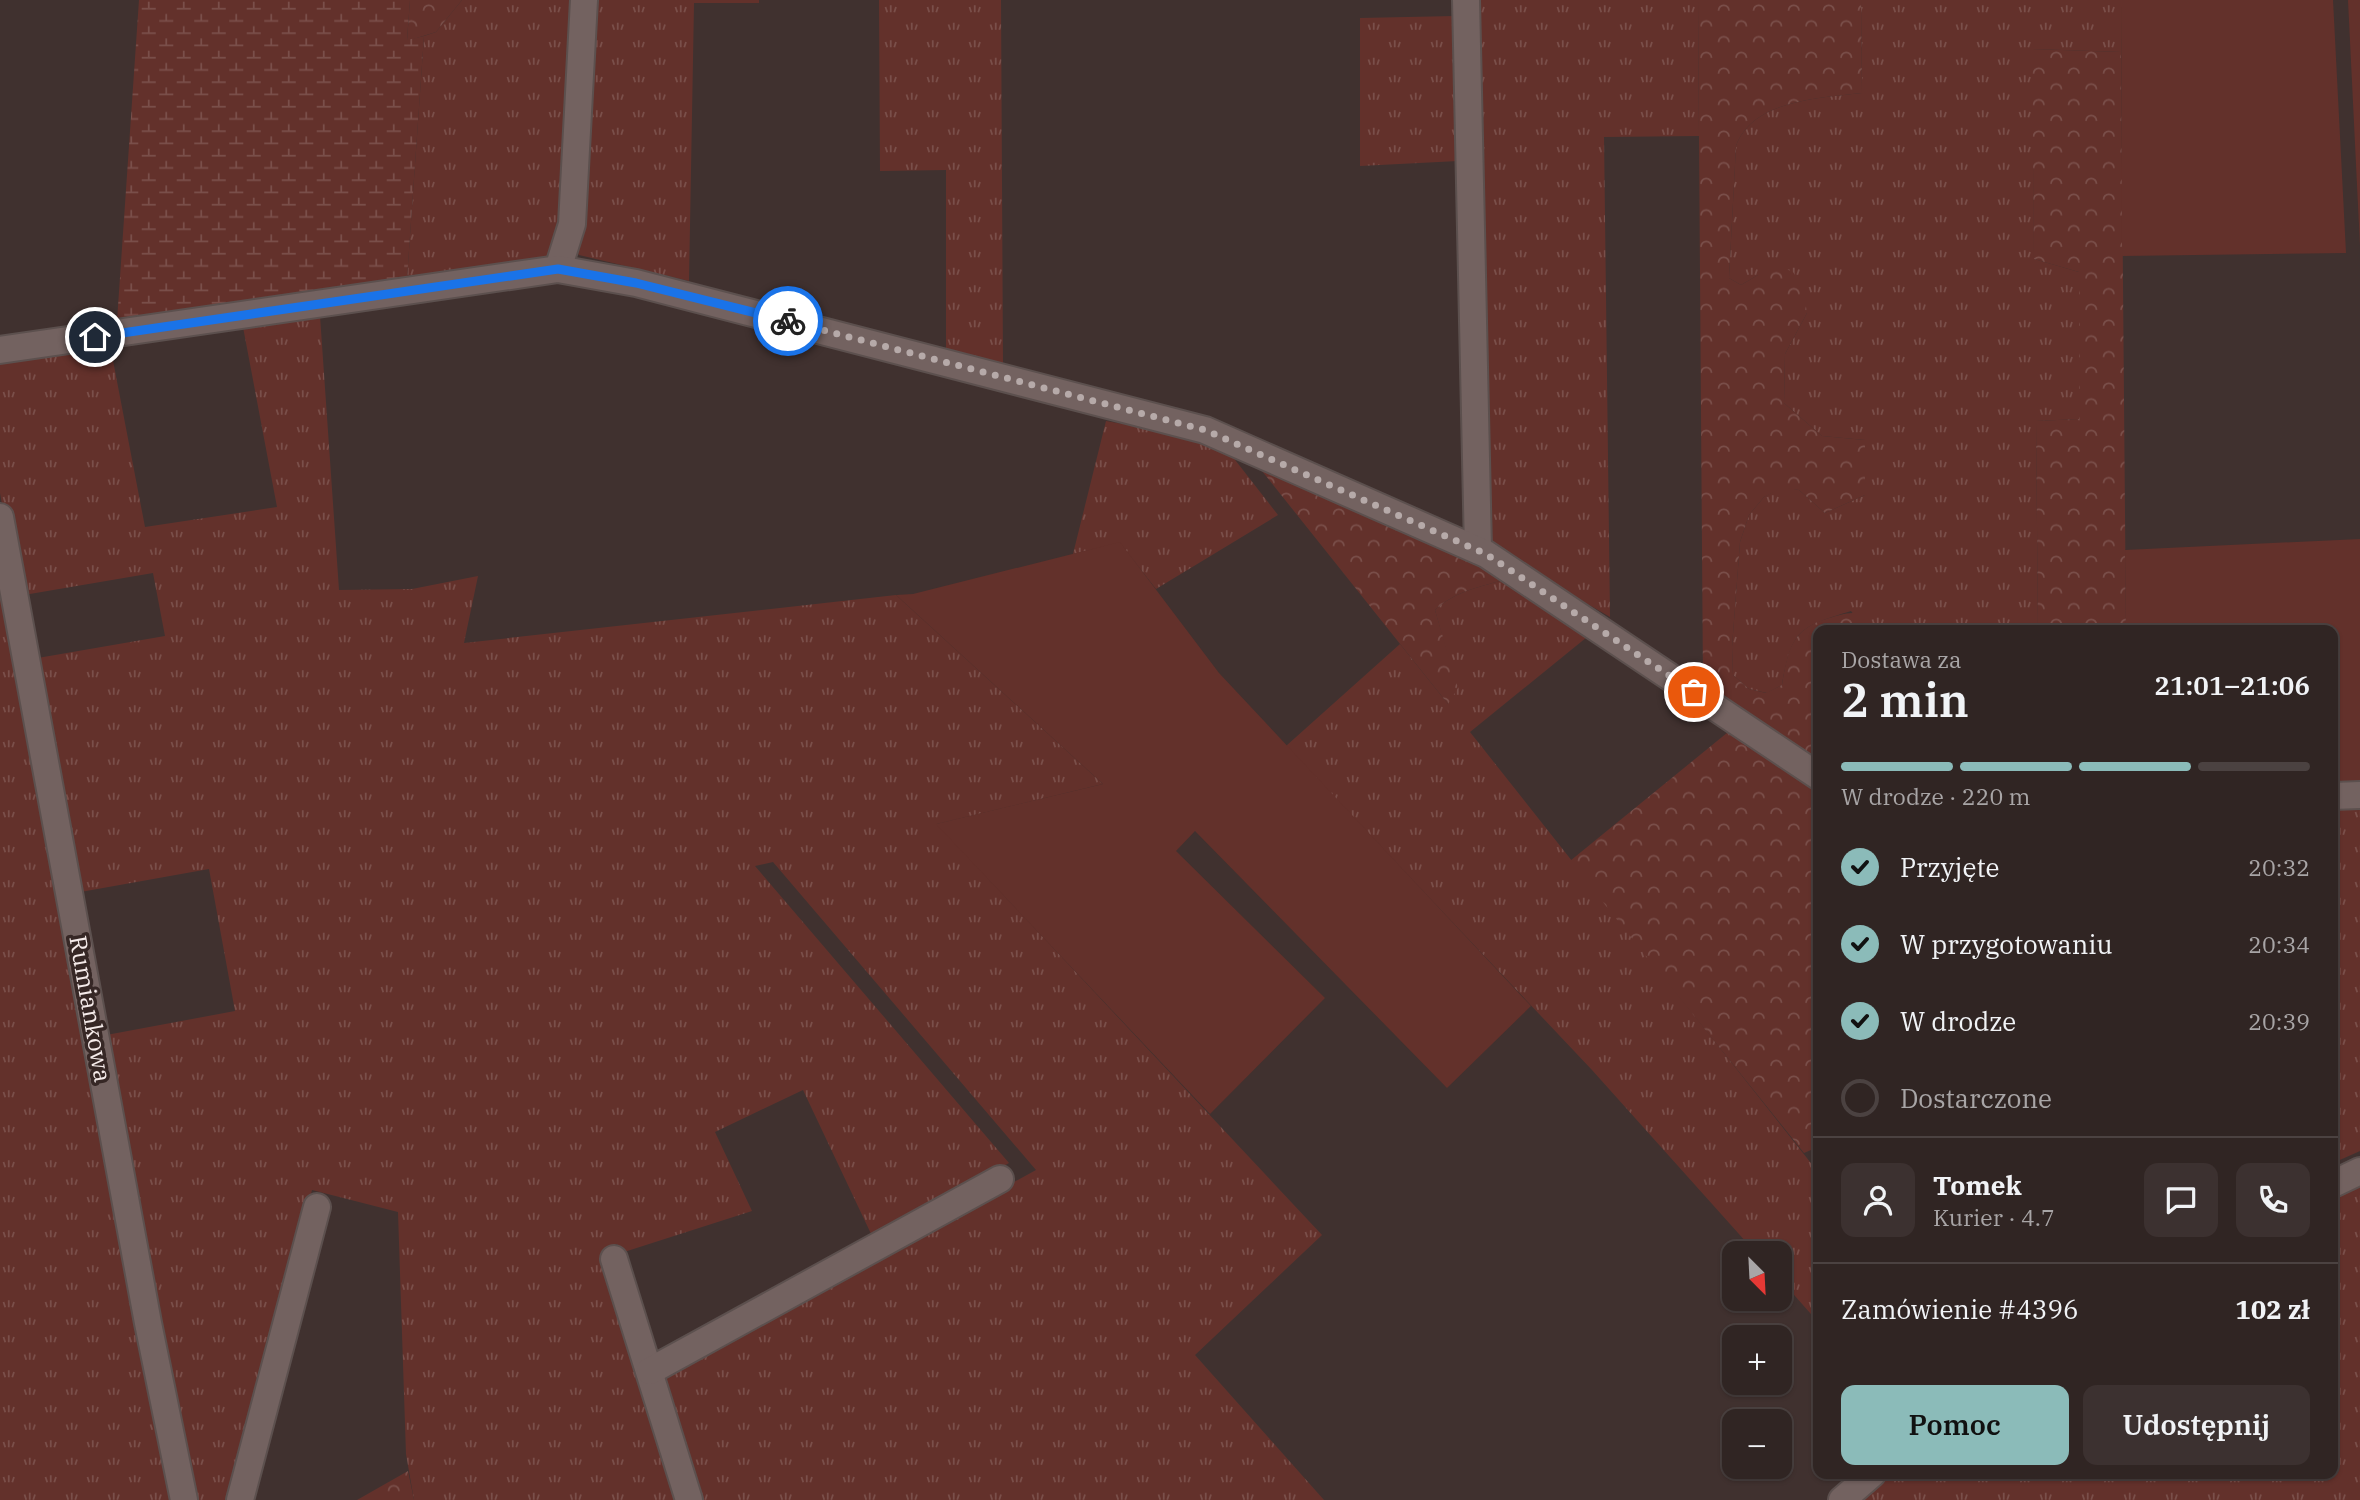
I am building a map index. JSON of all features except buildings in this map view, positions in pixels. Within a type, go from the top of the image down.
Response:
[{"type":"street","points":[[558,269],[572,224],[584,0]]},
{"type":"street","points":[[1466,0],[1478,550]]},
{"type":"street","points":[[0,350],[558,269],[599,275],[688,295],[1205,430],[1478,550],[1813,773]]},
{"type":"street","name":"Rumiankowa","points":[[0,517],[148,1323],[184,1500]]},
{"type":"street","points":[[2338,796],[2360,794]]},
{"type":"street","points":[[2338,1182],[2360,1171]]},
{"type":"street","points":[[650,1371],[1000,1179]]},
{"type":"street","points":[[240,1500],[317,1207]]},
{"type":"street","points":[[614,1259],[690,1500]]},
{"type":"street","points":[[1842,1500],[1866,1479]]},
{"type":"green space","points":[[139,0],[410,0],[407,40],[424,36],[407,279],[117,321]]},
{"type":"green space","points":[[410,0],[462,0],[436,32],[407,41]]},
{"type":"green space","points":[[462,0],[574,0],[556,259],[407,279],[424,36],[436,32]]},
{"type":"green space","points":[[591,0],[759,0],[759,3],[694,3],[689,281],[579,255],[571,244]]},
{"type":"green space","points":[[879,0],[1001,0],[1003,367],[946,353],[946,170],[880,171]]},
{"type":"green space","points":[[1480,0],[1698,0],[1699,136],[1604,137],[1610,617],[1487,546]]},
{"type":"green space","points":[[1698,0],[1861,0],[1862,93],[1808,100],[1772,110],[1757,119],[1745,131],[1736,146],[1729,278],[1741,285],[1758,275],[1784,268],[1793,272],[1803,288],[1807,313],[1785,354],[1784,403],[1822,436],[1865,440],[1865,495],[1825,513],[1799,490],[1782,488],[1764,497],[1749,515],[1740,542],[1732,647],[1733,675],[1749,689],[1766,693],[1782,685],[1789,651],[1806,628],[1816,623],[1852,613],[1861,614],[1864,625],[1813,625],[1813,758],[1703,684]]},
{"type":"green space","points":[[1861,0],[2121,0],[2121,52],[2033,49],[2034,259],[2079,272],[2079,419],[2036,421],[2038,625],[1862,625],[1851,611],[1820,621],[1801,633],[1790,652],[1782,685],[1767,693],[1749,689],[1733,675],[1732,647],[1740,542],[1749,515],[1764,497],[1782,487],[1799,490],[1825,513],[1865,495],[1865,440],[1822,436],[1784,403],[1785,354],[1807,313],[1758,275],[1741,285],[1729,278],[1736,146],[1745,131],[1757,119],[1772,110],[1808,100],[1862,93]]},
{"type":"green space","points":[[2121,0],[2333,0],[2346,253],[2122,256]]},
{"type":"green space","points":[[2348,0],[2360,0],[2360,246]]},
{"type":"green space","points":[[1456,16],[1458,161],[1360,166],[1360,18]]},
{"type":"green space","points":[[2032,49],[2121,52],[2126,625],[2038,625],[2036,421],[2079,419],[2079,272],[2034,259]]},
{"type":"green space","points":[[320,316],[339,590],[412,589],[478,576],[464,643],[896,595],[1103,784],[937,824],[1322,1235],[1195,1355],[1324,1500],[699,1500],[661,1374],[1036,1170],[773,862],[755,866],[1009,1163],[873,1238],[803,1090],[715,1132],[752,1211],[621,1253],[617,1244],[605,1249],[683,1500],[414,1500],[406,1454],[398,1212],[312,1190],[229,1500],[188,1500],[101,1036],[235,1011],[209,869],[75,893],[32,659],[165,636],[153,573],[18,596],[0,493],[0,361],[110,345],[145,527],[277,507],[243,327]]},
{"type":"green space","points":[[1106,421],[1211,440],[1225,447],[1278,515],[1156,589],[1120,543],[1073,554]]},
{"type":"green space","points":[[1250,456],[1508,579],[1460,594],[1435,610],[1458,688],[1448,704]]},
{"type":"green space","points":[[2360,539],[2360,786],[2338,788],[2338,625],[2126,625],[2125,550]]},
{"type":"green space","points":[[1120,542],[1219,673],[1531,1006],[1447,1088],[1195,831],[1176,851],[1325,998],[1210,1114],[936,824],[1103,784],[896,595],[913,594]]},
{"type":"green space","points":[[0,550],[175,1500],[0,1500]]},
{"type":"green space","points":[[1508,579],[1592,633],[1470,732],[1813,1166],[1813,1316],[1792,1293],[1792,1241],[1745,1241],[1592,1070],[1286,746],[1400,644],[1448,704],[1449,660],[1435,610],[1460,594]]},
{"type":"green space","points":[[1733,728],[1813,781],[1813,1149],[1804,1153],[1570,861]]},
{"type":"green space","points":[[2360,808],[2360,1151],[2338,1161],[2338,809]]},
{"type":"green space","points":[[2360,1184],[2360,1500],[1858,1500],[1881,1479],[2338,1479],[2338,1195]]},
{"type":"green space","points":[[408,1471],[414,1500],[357,1500]]},
{"type":"way so far","points":[[788,321],[1205,430],[1257,451],[1382,510],[1486,554],[1694,692]]},
{"type":"route","points":[[95,337],[558,269],[636,283],[788,321]]}]
